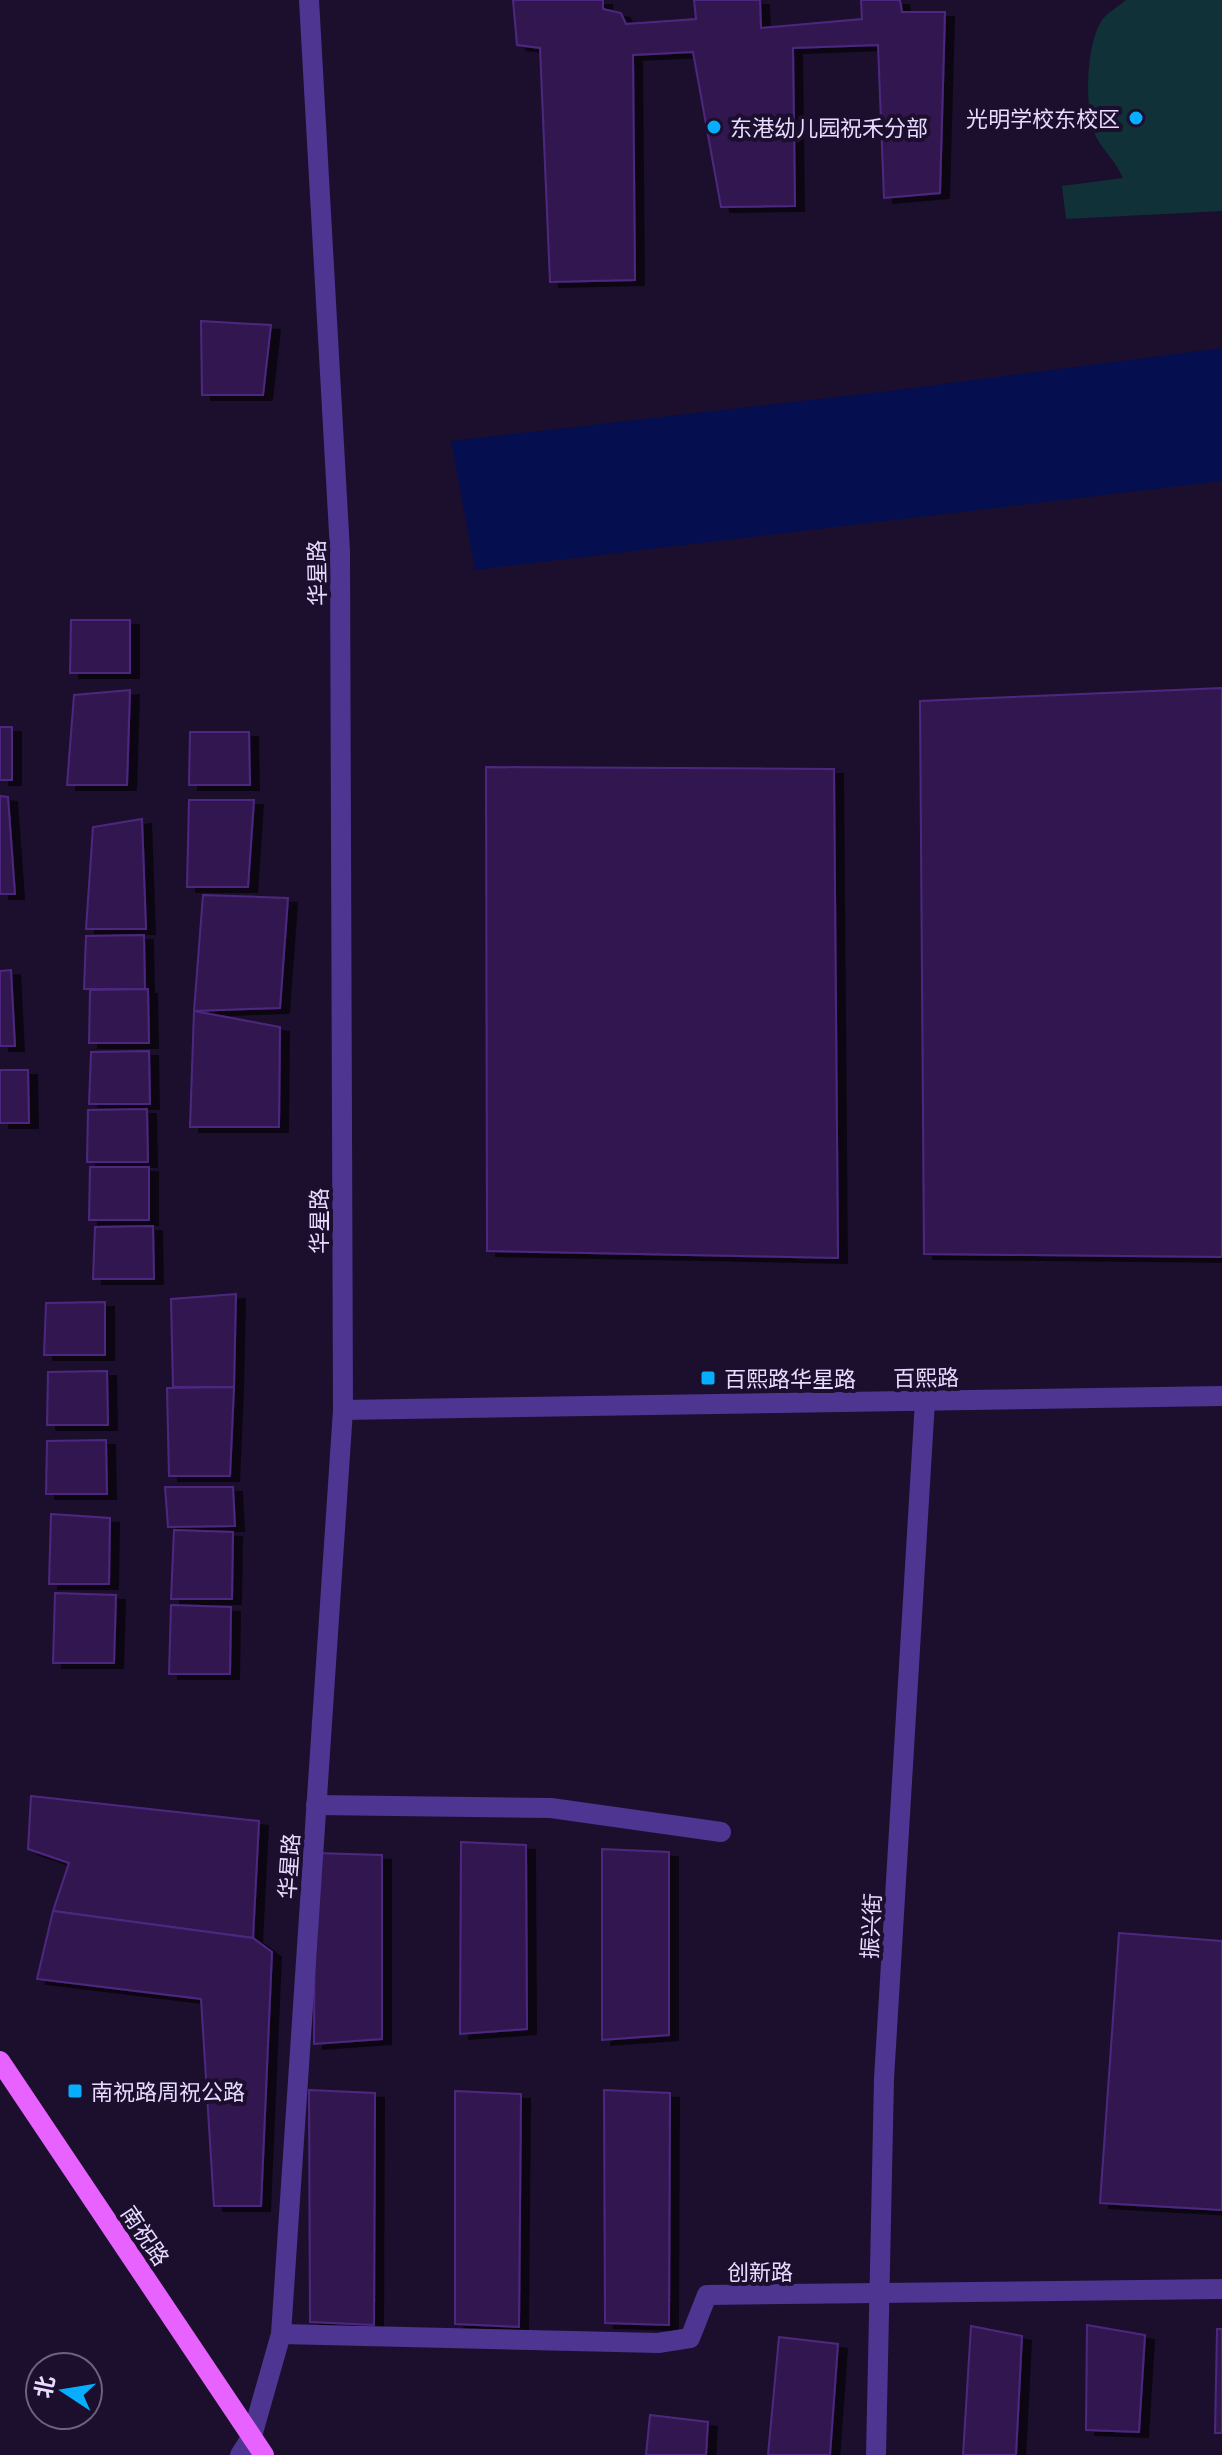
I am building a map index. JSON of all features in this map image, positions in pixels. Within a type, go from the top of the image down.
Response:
[{"type":"main road","name":"南祝路","points":[[0,2061],[264,2455]]},
{"type":"main road","name":"南祝路","points":[[252,2436],[271,2455]]},
{"type":"street","name":"华星路","points":[[240,2455],[252,2436],[281,2334],[343,1410],[340,551],[309,0]]},
{"type":"street","name":"百熙路","points":[[343,1410],[1222,1396]]},
{"type":"street","name":"振兴街","points":[[876,2455],[884,2079],[925,1401]]},
{"type":"street","points":[[316,1805],[551,1808],[721,1832]]},
{"type":"street","name":"创新路","points":[[281,2334],[658,2343],[690,2338],[707,2295],[1222,2289]]},
{"type":"green space","name":"光明学校东校区","points":[[1126,0],[1222,0],[1222,211],[1066,219],[1062,186],[1123,178],[1094,131],[1088,81],[1096,31],[1104,17]]},
{"type":"shaded area","points":[[1222,348],[1222,481],[475,570],[451,441],[897,390]]},
{"type":"building","points":[[513,0],[603,0],[603,9],[621,13],[626,24],[696,19],[694,0],[760,0],[761,28],[862,19],[861,0],[900,0],[902,12],[945,12],[940,193],[884,198],[878,45],[793,48],[795,206],[721,207],[693,52],[633,55],[635,280],[550,282],[540,48],[517,45]]},
{"type":"building","points":[[201,321],[271,325],[263,395],[202,395]]},
{"type":"building","points":[[71,620],[130,620],[130,673],[70,673]]},
{"type":"building","points":[[1222,688],[1222,1257],[924,1254],[920,701]]},
{"type":"building","points":[[130,690],[127,785],[67,785],[74,695]]},
{"type":"building","points":[[0,727],[12,727],[12,780],[0,780]]},
{"type":"building","points":[[190,732],[249,732],[250,785],[189,785]]},
{"type":"building","points":[[486,767],[834,769],[838,1258],[487,1251]]},
{"type":"building","points":[[0,796],[8,797],[15,894],[0,894]]},
{"type":"building","points":[[189,800],[254,800],[248,887],[187,887]]},
{"type":"building","points":[[142,819],[146,929],[86,929],[93,827]]},
{"type":"building","points":[[203,895],[288,898],[280,1008],[194,1011]]},
{"type":"building","points":[[144,935],[145,989],[84,989],[86,936]]},
{"type":"building","points":[[11,970],[15,1046],[0,1046],[0,971]]},
{"type":"building","points":[[148,989],[149,1043],[89,1043],[90,990]]},
{"type":"building","points":[[194,1011],[280,1027],[279,1127],[190,1127]]},
{"type":"building","points":[[149,1051],[150,1104],[89,1104],[91,1052]]},
{"type":"building","points":[[0,1070],[28,1070],[29,1123],[0,1123]]},
{"type":"building","points":[[147,1109],[148,1162],[87,1162],[88,1110]]},
{"type":"building","points":[[90,1167],[149,1167],[149,1220],[89,1220]]},
{"type":"building","points":[[153,1226],[154,1279],[93,1279],[95,1227]]},
{"type":"building","points":[[236,1294],[234,1387],[173,1387],[171,1299]]},
{"type":"building","points":[[105,1302],[105,1355],[44,1355],[46,1303]]},
{"type":"building","points":[[107,1371],[108,1425],[47,1425],[48,1372]]},
{"type":"building","points":[[234,1387],[230,1476],[169,1476],[167,1388]]},
{"type":"building","points":[[106,1440],[107,1494],[46,1494],[47,1441]]},
{"type":"building","points":[[165,1487],[233,1487],[235,1526],[168,1527]]},
{"type":"building","points":[[51,1514],[110,1518],[109,1584],[49,1584]]},
{"type":"building","points":[[174,1530],[233,1532],[232,1599],[171,1599]]},
{"type":"building","points":[[55,1593],[116,1595],[114,1663],[53,1663]]},
{"type":"building","points":[[171,1605],[231,1607],[230,1674],[169,1674]]},
{"type":"building","points":[[31,1796],[259,1821],[253,1938],[53,1911],[69,1863],[28,1849]]},
{"type":"building","points":[[461,1842],[526,1845],[527,2029],[460,2034]]},
{"type":"building","points":[[602,1849],[669,1852],[669,2035],[602,2040]]},
{"type":"building","points":[[315,1853],[382,1855],[382,2039],[314,2044]]},
{"type":"building","points":[[53,1911],[253,1938],[272,1952],[261,2206],[214,2206],[201,1999],[37,1979]]},
{"type":"building","points":[[1119,1933],[1222,1941],[1222,2210],[1100,2203]]},
{"type":"building","points":[[309,2090],[375,2093],[374,2325],[310,2322]]},
{"type":"building","points":[[604,2090],[670,2093],[669,2325],[605,2323]]},
{"type":"building","points":[[455,2091],[521,2094],[519,2327],[455,2324]]},
{"type":"building","points":[[1087,2325],[1145,2335],[1139,2432],[1086,2430]]},
{"type":"building","points":[[971,2326],[1022,2336],[1016,2455],[963,2455]]},
{"type":"building","points":[[1217,2329],[1222,2329],[1222,2433],[1215,2433]]},
{"type":"building","points":[[779,2337],[838,2344],[830,2455],[768,2455]]},
{"type":"building","points":[[650,2415],[708,2422],[706,2455],[646,2455]]},
{"type":"place","name":"光明学校东校区","points":[[1136,118]]},
{"type":"place","name":"东港幼儿园祝禾分部","points":[[714,127]]},
{"type":"place","name":"百熙路华星路","points":[[708,1378]]},
{"type":"place","name":"南祝路周祝公路","points":[[75,2091]]}]
